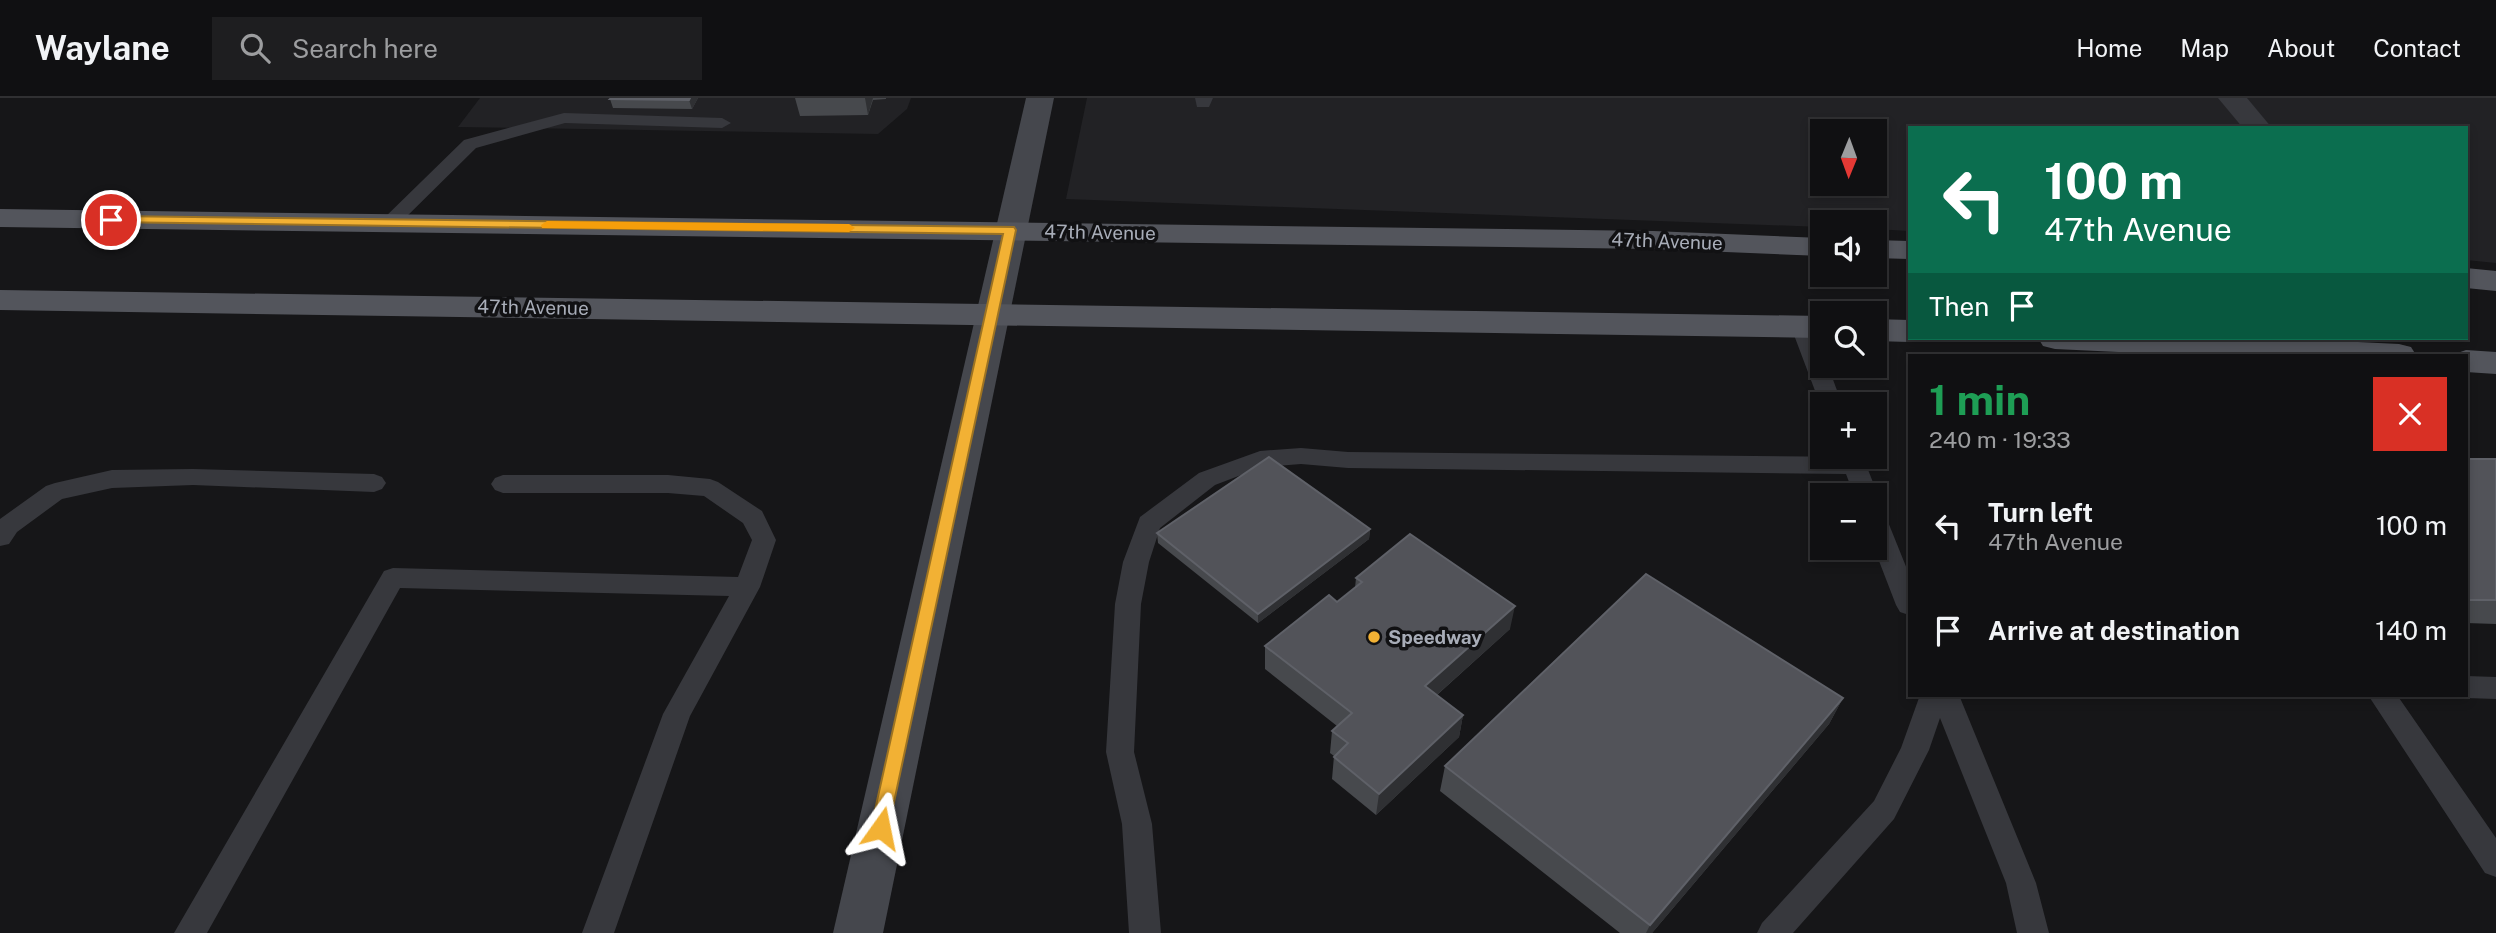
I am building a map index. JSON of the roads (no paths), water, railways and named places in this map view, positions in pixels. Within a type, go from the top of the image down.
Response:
[{"type":"main road","points":[[858,933],[990,314],[1040,98]]},
{"type":"main road","name":"47th Avenue","points":[[0,218],[1654,240],[1810,246]]},
{"type":"main road","points":[[1887,249],[1908,250]]},
{"type":"main road","points":[[2468,278],[2496,281]]},
{"type":"main road","name":"47th Avenue","points":[[0,300],[1810,327]]},
{"type":"main road","points":[[1887,330],[1908,331]]},
{"type":"main road","points":[[2095,340],[2379,354]]},
{"type":"main road","points":[[2468,361],[2496,363]]},
{"type":"street","points":[[2232,98],[2256,126]]},
{"type":"lane","points":[[389,223],[470,144],[564,118],[722,123]]},
{"type":"lane","points":[[1145,933],[1137,824],[1120,751],[1128,604],[1136,562],[1149,523],[1207,479],[1260,459],[1301,456],[1348,460],[1810,461]]},
{"type":"lane","points":[[0,537],[8,526],[55,492],[112,479],[193,477],[374,483]]},
{"type":"lane","points":[[503,484],[668,485],[710,488],[753,517],[764,540],[747,587],[677,714],[598,933]]},
{"type":"lane","points":[[1887,550],[1908,602]]},
{"type":"lane","points":[[190,933],[393,578],[747,587]]},
{"type":"lane","points":[[2468,687],[2496,688]]},
{"type":"lane","points":[[1773,933],[1884,810],[1915,750],[1933,697]]},
{"type":"lane","points":[[1946,697],[2021,883],[2033,933]]},
{"type":"lane","points":[[2383,697],[2496,863]]},
{"type":"place","name":"Speedway","points":[[1374,637]]}]
